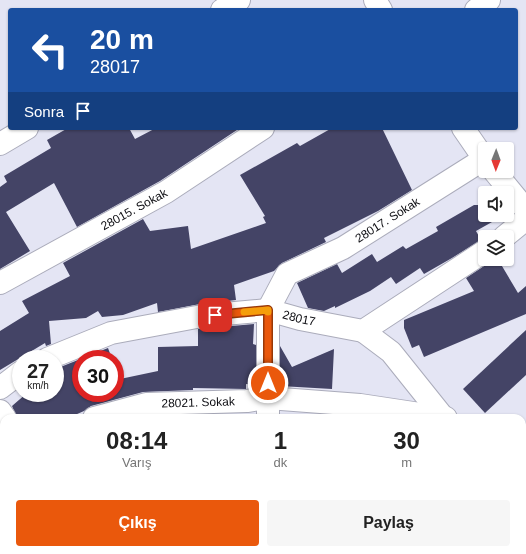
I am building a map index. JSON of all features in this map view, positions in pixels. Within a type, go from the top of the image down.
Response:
[{"type":"street","points":[[225,8],[239,0]]},
{"type":"street","points":[[479,8],[489,0]]},
{"type":"street","points":[[0,144],[24,130]]},
{"type":"street","name":"28015. Sokak","points":[[0,283],[166,192],[260,130]]},
{"type":"street","points":[[464,130],[478,149]]},
{"type":"street","name":"28017. Sokak","points":[[268,310],[288,274],[342,248],[478,169]]},
{"type":"street","points":[[500,178],[526,210]]},
{"type":"street","points":[[513,230],[526,219]]},
{"type":"street","points":[[442,414],[391,352],[363,331],[478,256]]},
{"type":"street","points":[[268,310],[268,408]]},
{"type":"street","name":"28017","points":[[64,352],[111,333],[202,316],[268,310],[300,319],[363,331]]},
{"type":"street","points":[[0,388],[12,379]]},
{"type":"street","name":"28021. Sokak","points":[[109,414],[146,404],[247,401],[268,408],[360,405],[423,414]]},
{"type":"building","points":[[64,130],[130,130],[135,139],[152,130],[237,130],[160,181],[77,227],[54,183],[6,212],[30,251],[0,269],[0,187],[7,182],[4,176],[51,148],[47,140]]},
{"type":"building","points":[[328,130],[383,130],[412,190],[378,211],[324,238],[326,242],[282,263],[274,271],[234,285],[236,300],[200,304],[158,312],[157,303],[123,315],[102,317],[98,311],[86,318],[49,321],[51,344],[46,346],[45,343],[33,350],[12,350],[12,363],[0,370],[0,331],[29,313],[22,301],[70,276],[63,263],[143,219],[150,231],[188,226],[191,249],[266,223],[263,217],[265,216],[240,175],[297,143],[300,146]]},
{"type":"building","points":[[474,205],[478,205],[478,222],[492,222],[476,231],[478,235],[478,242],[424,274],[420,268],[396,284],[391,277],[370,291],[335,308],[335,306],[324,311],[308,308],[297,283],[337,264],[342,273],[372,254],[377,262],[403,246],[406,249],[438,231],[436,227]]},
{"type":"building","points":[[484,266],[502,266],[518,293],[526,286],[526,314],[424,357],[419,345],[412,348],[404,328],[404,320],[474,291],[466,278]]},
{"type":"building","points":[[254,324],[253,344],[256,345],[256,385],[246,384],[246,389],[193,388],[193,390],[143,392],[124,397],[124,378],[158,371],[158,347],[198,346],[198,329]]},
{"type":"building","points":[[526,330],[526,375],[485,413],[463,389]]},
{"type":"building","points":[[280,346],[292,367],[334,349],[332,389],[280,386]]},
{"type":"building","points":[[72,362],[72,402],[106,402],[91,406],[77,414],[15,414],[12,406],[17,402],[64,402],[64,366]]},
{"type":"slow traffic","points":[[244,312],[268,310],[268,312]]},
{"type":"route","points":[[215,315],[268,310],[268,383]]}]
